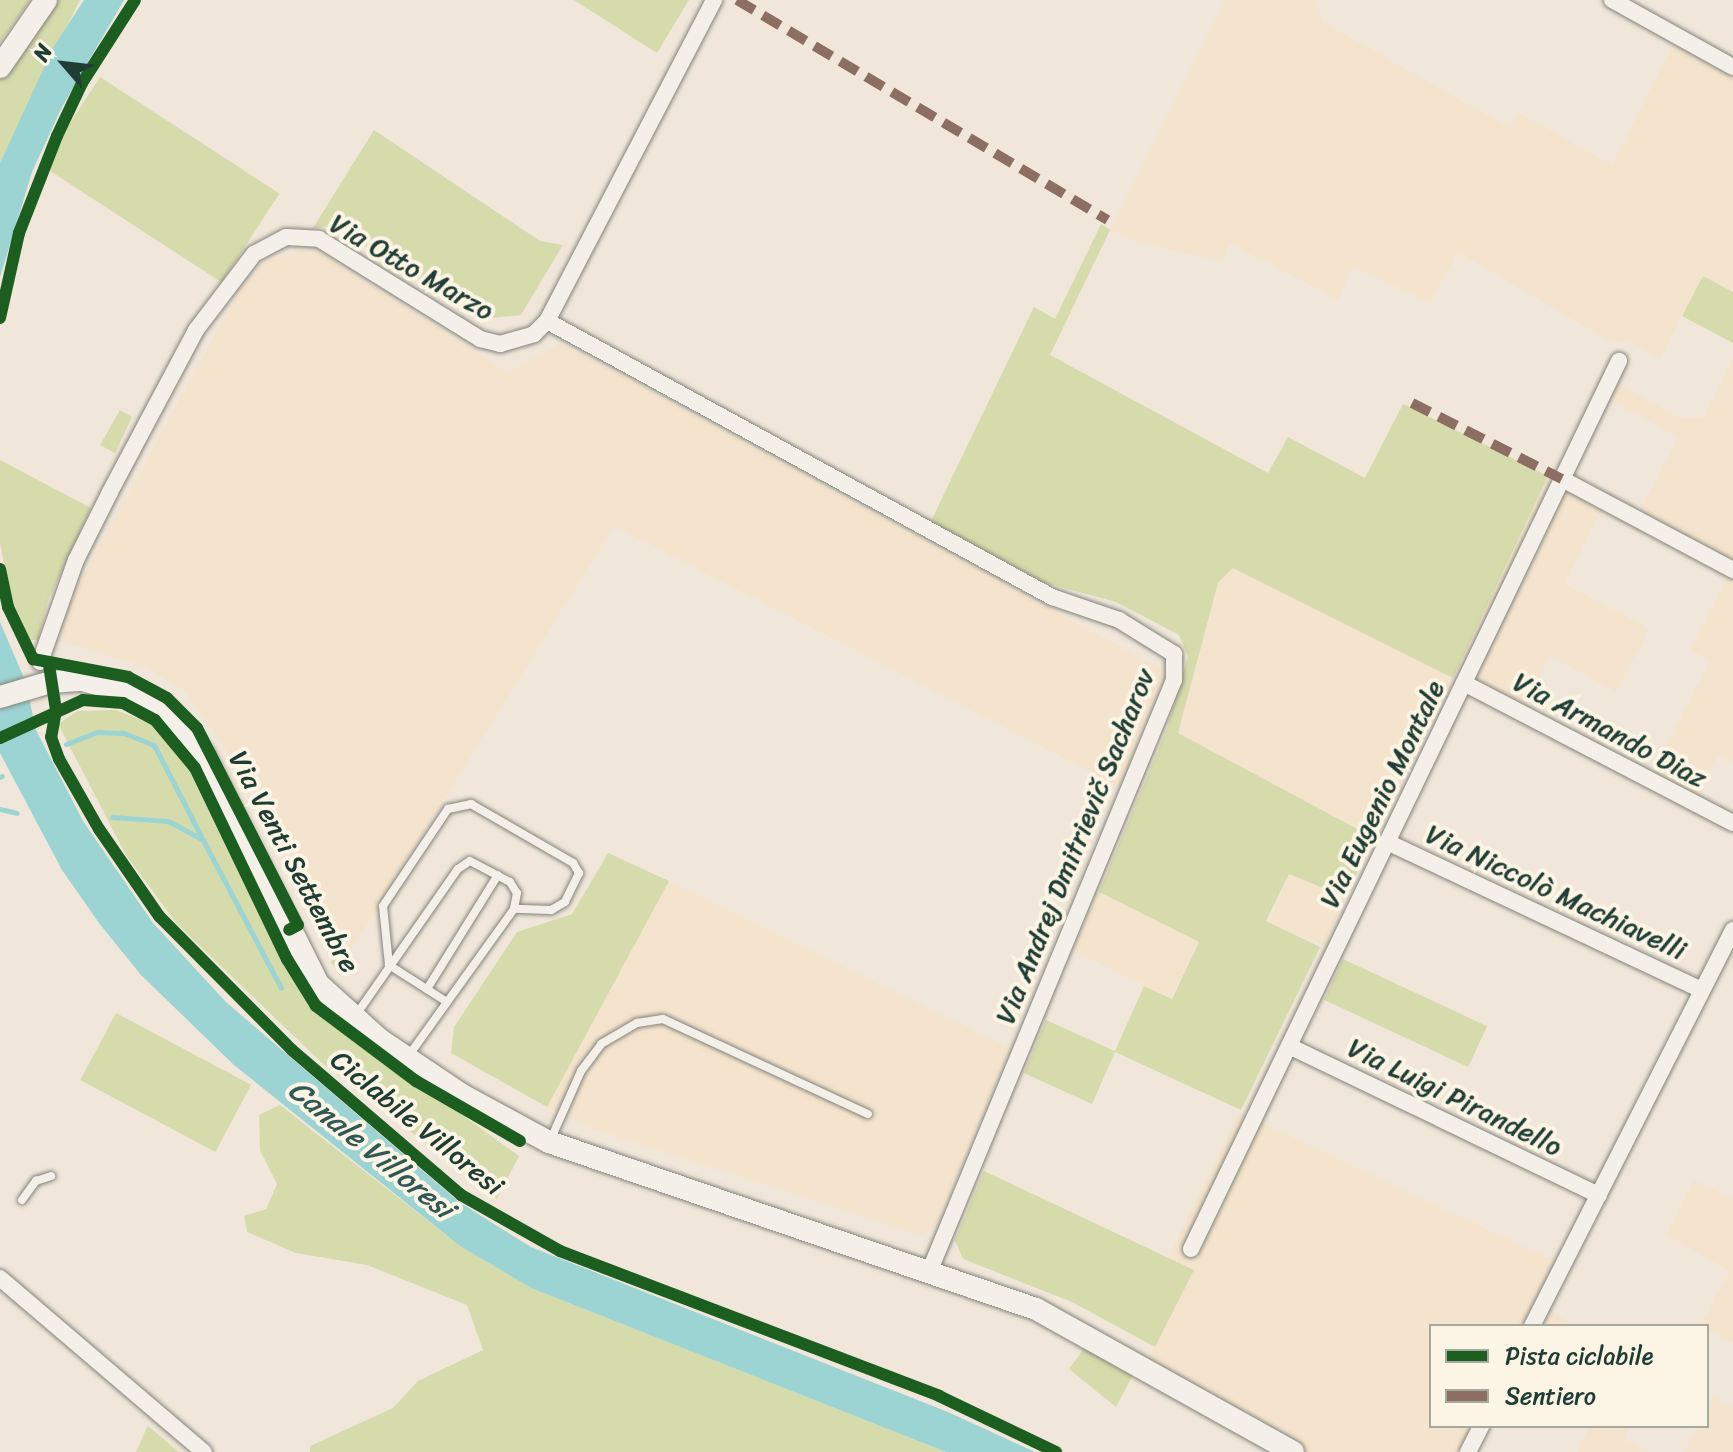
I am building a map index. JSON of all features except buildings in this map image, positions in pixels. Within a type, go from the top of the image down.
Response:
[{"type":"street","points":[[0,67],[46,0]]},
{"type":"street","points":[[547,321],[714,0]]},
{"type":"street","points":[[1612,0],[1733,67]]},
{"type":"street","name":"Via Otto Marzo","points":[[40,662],[76,560],[196,330],[219,294],[269,243],[302,236],[334,246],[480,339],[517,342],[547,321]]},
{"type":"street","name":"Via Andrej Dmitrievič Sacharov","points":[[547,321],[1052,597],[1119,620],[1174,654],[1174,680],[930,1270]]},
{"type":"street","name":"Via Eugenio Montale","points":[[1191,1249],[1619,361]]},
{"type":"street","points":[[1562,479],[1733,570]]},
{"type":"street","name":"Via Venti Settembre","points":[[0,697],[64,680],[102,683],[148,701],[179,723],[204,756],[318,984],[354,1018],[407,1058],[549,1142],[930,1270],[1072,1325],[1293,1452]]},
{"type":"street","name":"Via Armando Diaz","points":[[1464,683],[1733,823]]},
{"type":"street","name":"Via Niccolò Machiavelli","points":[[1387,842],[1702,990]]},
{"type":"street","points":[[1533,1324],[1733,930]]},
{"type":"street","name":"Via Luigi Pirandello","points":[[1289,1046],[1599,1195]]},
{"type":"street","points":[[0,1278],[204,1452]]},
{"type":"street","points":[[1468,1450],[1480,1428]]},
{"type":"lane","points":[[389,965],[383,906],[448,809],[471,804],[573,863],[579,873],[565,902],[551,910],[514,909]]},
{"type":"lane","points":[[354,1018],[458,869],[470,861],[498,875],[517,893],[514,909],[407,1058]]},
{"type":"lane","points":[[427,989],[498,875]]},
{"type":"lane","points":[[389,965],[447,1002]]},
{"type":"lane","points":[[549,1142],[581,1071],[601,1044],[637,1023],[663,1019],[868,1114]]},
{"type":"lane","points":[[22,1200],[36,1181],[51,1176]]},
{"type":"shaded area","points":[[1225,0],[1315,0],[1323,22],[1510,128],[1519,113],[1612,165],[1676,39],[1733,70],[1733,292],[1703,276],[1660,359],[1626,340],[1614,344],[1458,252],[1430,304],[1353,266],[1338,300],[1230,243],[1222,261],[1135,242],[1110,230]]},
{"type":"shaded area","points":[[313,248],[507,372],[562,343],[1167,672],[1120,787],[614,526],[347,956],[257,778],[247,780],[184,690],[145,667],[63,642],[63,613],[242,285],[266,261]]},
{"type":"shaded area","points":[[1733,359],[1733,762],[1718,755],[1695,800],[1650,776],[1710,661],[1690,649],[1732,568],[1637,516],[1678,437],[1592,390],[1600,373],[1679,417],[1703,418]]},
{"type":"shaded area","points":[[1548,476],[1603,506],[1565,584],[1650,629],[1616,692],[1550,656],[1521,709],[1454,675]]},
{"type":"shaded area","points":[[1233,568],[1453,678],[1374,838],[1178,733],[1218,583]]},
{"type":"shaded area","points":[[1289,874],[1346,897],[1326,946],[1269,923]]},
{"type":"shaded area","points":[[669,881],[1010,1048],[936,1227],[921,1236],[587,1127],[547,1107]]},
{"type":"shaded area","points":[[1099,892],[1199,941],[1171,998],[1071,950]]},
{"type":"shaded area","points":[[1239,1112],[1561,1264],[1530,1324],[1429,1324],[1429,1428],[1477,1428],[1460,1452],[1304,1452],[1147,1361],[1194,1270],[1168,1258]]},
{"type":"shaded area","points":[[1694,1180],[1733,1199],[1733,1343],[1709,1331],[1709,1324],[1701,1324],[1730,1271],[1666,1235]]},
{"type":"shaded area","points":[[1547,1310],[1574,1324],[1540,1324]]},
{"type":"shaded area","points":[[1713,1397],[1733,1407],[1733,1452],[1684,1452],[1697,1428],[1709,1428]]},
{"type":"shaded area","points":[[1589,1428],[1629,1428],[1624,1439],[1649,1452],[1577,1452]]},
{"type":"green space","points":[[0,0],[30,0],[0,42]]},
{"type":"green space","points":[[54,0],[80,0],[0,163],[0,79]]},
{"type":"green space","points":[[574,0],[689,0],[657,53]]},
{"type":"green space","points":[[100,77],[279,194],[222,282],[42,166]]},
{"type":"green space","points":[[374,130],[540,241],[563,245],[521,315],[481,319],[333,226],[313,228]]},
{"type":"green space","points":[[1101,224],[1110,230],[1050,355],[1268,473],[1288,437],[1365,478],[1403,404],[1548,476],[1453,678],[1233,568],[1218,583],[1178,733],[1374,838],[1345,897],[1289,874],[1266,921],[1320,947],[1241,1110],[1115,1052],[1092,1104],[1024,1073],[1046,1020],[1115,1051],[1144,986],[1172,999],[1199,942],[1099,892],[1167,729],[1188,656],[1179,635],[1116,602],[1042,582],[931,521],[1034,307],[1055,319]]},
{"type":"green space","points":[[1703,276],[1733,292],[1733,343],[1682,316]]},
{"type":"green space","points":[[120,410],[132,417],[115,453],[100,445]]},
{"type":"green space","points":[[0,460],[91,508],[48,601],[38,640],[27,640],[12,607],[0,543]]},
{"type":"green space","points":[[116,710],[157,726],[184,760],[298,986],[317,1010],[519,1156],[497,1199],[321,1062],[177,924],[126,855],[58,724],[78,711]]},
{"type":"green space","points":[[608,853],[669,881],[547,1107],[451,1053],[454,1027],[517,932],[572,914]]},
{"type":"green space","points":[[343,948],[348,962],[340,976],[331,962]]},
{"type":"green space","points":[[1343,959],[1487,1026],[1468,1067],[1324,1000]]},
{"type":"green space","points":[[116,1013],[251,1085],[215,1152],[80,1080]]},
{"type":"green space","points":[[280,1105],[460,1246],[531,1288],[946,1452],[310,1452],[310,1446],[393,1408],[418,1381],[483,1350],[467,1305],[367,1265],[296,1253],[247,1232],[244,1216],[266,1209],[277,1184],[260,1150],[259,1115]]},
{"type":"green space","points":[[984,1171],[1194,1270],[1155,1347],[1072,1302],[963,1259],[955,1240]]},
{"type":"green space","points":[[1085,1347],[1133,1375],[1116,1407],[1069,1369]]},
{"type":"green space","points":[[148,1426],[179,1452],[136,1452]]},
{"type":"water","points":[[84,0],[124,0],[62,107],[32,172],[0,277],[0,163],[54,46]]},
{"type":"water","points":[[0,622],[24,678],[0,687]]},
{"type":"water","name":"Canale Villoresi","points":[[29,698],[36,730],[83,821],[153,923],[226,1002],[459,1202],[531,1247],[948,1412],[1035,1452],[946,1452],[531,1288],[460,1246],[234,1065],[141,975],[99,923],[62,870],[0,753],[0,709]]},
{"type":"waterway","points":[[66,744],[97,732],[124,733],[154,745],[201,836]]},
{"type":"waterway","points":[[0,809],[17,813]]},
{"type":"waterway","points":[[112,817],[168,821],[203,840],[281,988]]},
{"type":"marked path","points":[[737,0],[1108,220]]},
{"type":"marked path","points":[[1412,403],[1562,479]]},
{"type":"cycle path","points":[[0,318],[19,233],[57,136],[82,83],[135,0]]},
{"type":"cycle path","points":[[0,569],[8,607],[33,659],[128,677],[167,698],[197,728],[298,925],[289,930]]},
{"type":"cycle path","name":"Ciclabile Villoresi","points":[[49,665],[56,710],[51,737],[59,759],[99,829],[159,916],[292,1050],[461,1195],[560,1251],[939,1396],[1056,1452]]},
{"type":"cycle path","name":"Ciclabile Villoresi","points":[[0,738],[83,700],[123,703],[155,720],[195,768],[287,959],[316,1006],[416,1081],[520,1141]]}]
